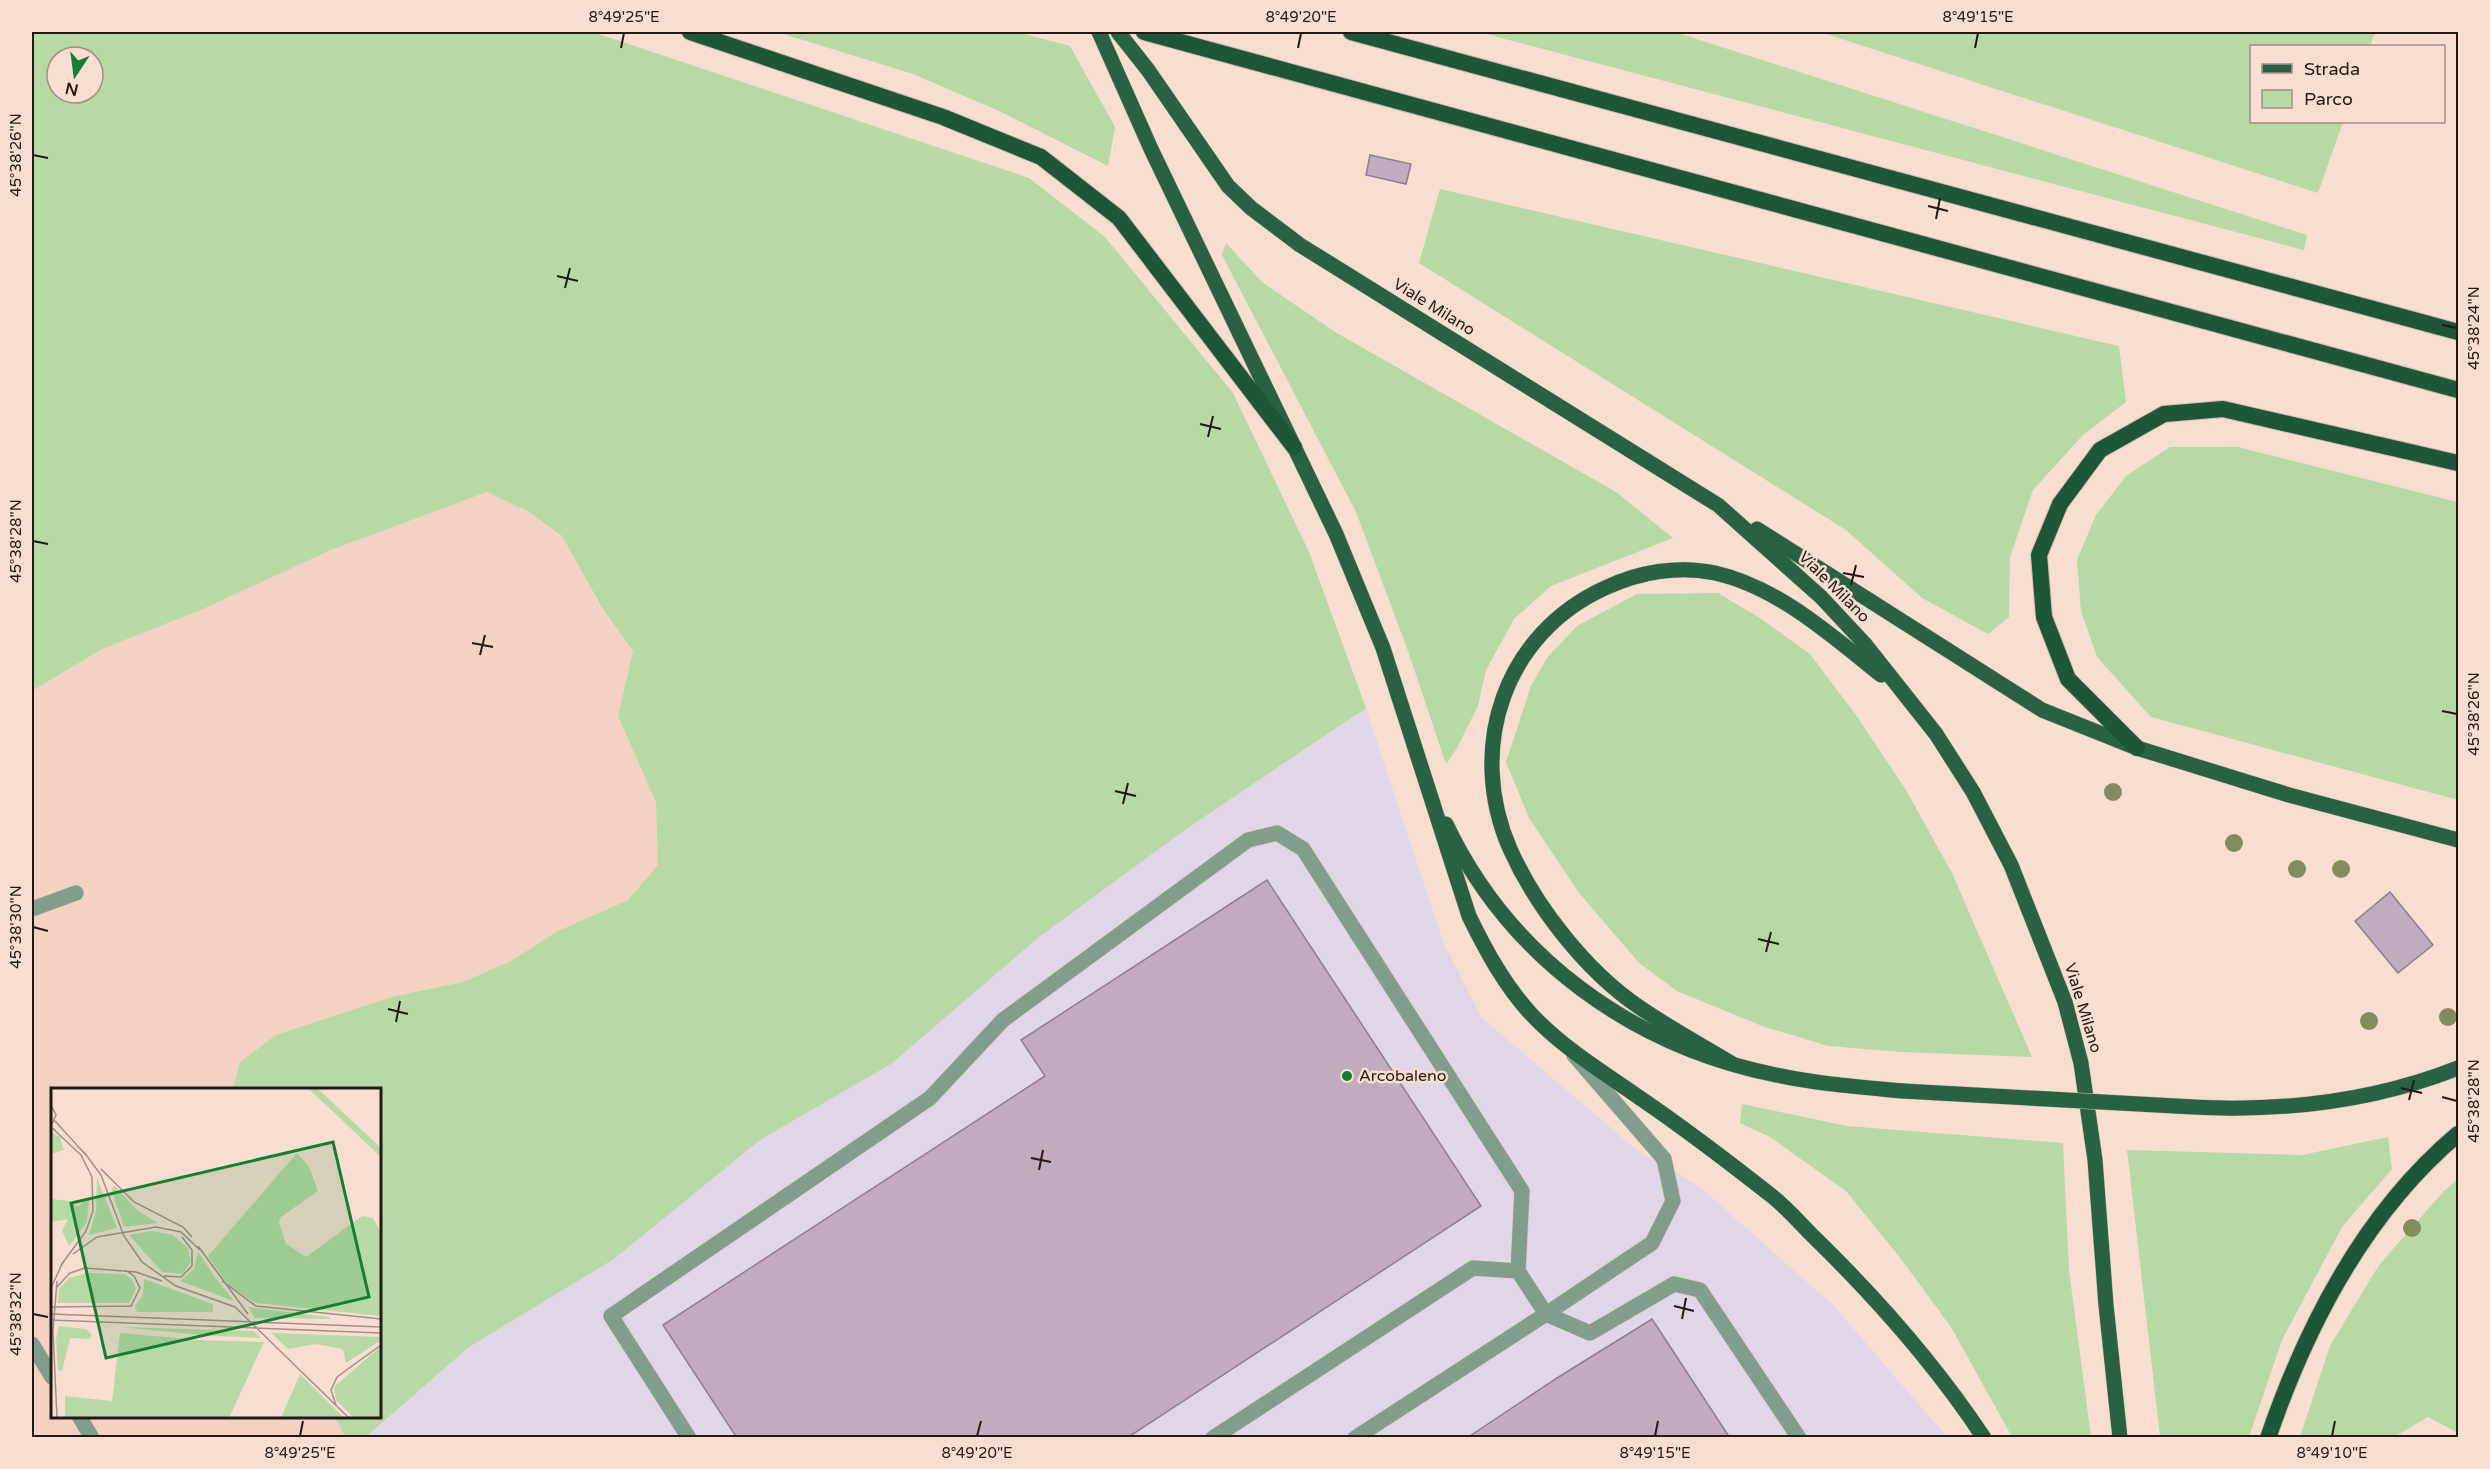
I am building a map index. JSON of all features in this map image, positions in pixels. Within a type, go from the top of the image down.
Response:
[{"type":"highway","points":[[690,32],[944,117],[1041,157],[1119,218],[1294,447]]},
{"type":"highway","points":[[1144,32],[2458,390]]},
{"type":"highway","points":[[1352,32],[2458,332]]},
{"type":"highway","points":[[2137,748],[2068,679],[2044,617],[2039,555],[2060,504],[2100,450],[2164,414],[2223,409],[2458,464]]},
{"type":"highway","points":[[2268,1437],[2296,1362],[2328,1297],[2358,1249],[2409,1181],[2429,1159],[2458,1134]]},
{"type":"main road","points":[[1099,32],[1151,149],[1336,534],[1383,648],[1456,882],[1485,949],[1526,1008],[1568,1048],[1683,1128],[1770,1194],[1873,1296],[1961,1402],[1984,1437]]},
{"type":"main road","name":"Viale Milano","points":[[1118,32],[1228,186],[1251,208],[1291,239],[1718,505],[1821,597],[1905,694],[1936,734],[1973,792],[2006,854],[2065,1002],[2081,1063],[2096,1160],[2106,1305],[2120,1437]]},
{"type":"main road","points":[[1718,505],[1810,561],[1895,618],[2042,710],[2137,748],[2289,795],[2458,840]]},
{"type":"main road","points":[[1731,1063],[1638,1007],[1614,987],[1561,932],[1527,881],[1510,849],[1499,820],[1492,760],[1494,732],[1512,674],[1528,648],[1546,627],[1590,595],[1621,580],[1680,570],[1714,573],[1746,583],[1774,598],[1816,623],[1905,694]]},
{"type":"main road","points":[[1424,777],[1459,851],[1480,885],[1503,916],[1537,952],[1566,978],[1622,1018],[1666,1040],[1731,1063],[1775,1075],[1835,1085],[1902,1092],[2232,1109],[2319,1104],[2396,1088],[2458,1068]]},
{"type":"lane","points":[[689,1437],[611,1316],[930,1098],[1003,1020],[1248,840],[1278,833],[1303,849],[1522,1191],[1518,1271],[1546,1314],[1590,1333],[1674,1284],[1700,1290],[1799,1437]]},
{"type":"lane","points":[[32,909],[76,893]]},
{"type":"lane","points":[[1355,1437],[1652,1243],[1674,1201],[1664,1160],[1568,1048]]},
{"type":"lane","points":[[1213,1437],[1473,1268],[1518,1271]]},
{"type":"lane","points":[[32,1344],[51,1375]]},
{"type":"lane","points":[[79,1418],[92,1437]]},
{"type":"shaded area","points":[[487,492],[529,512],[562,536],[601,608],[633,651],[618,716],[656,802],[658,865],[628,900],[558,931],[509,962],[463,982],[395,996],[341,1015],[240,1062],[233,1088],[51,1088],[51,1418],[336,1418],[345,1437],[32,1438],[32,691],[101,649],[203,609],[331,550]]},
{"type":"shaded area","points":[[1366,708],[1443,942],[1481,1017],[1638,1151],[1699,1186],[1833,1305],[1947,1437],[366,1438],[469,1347],[614,1259],[760,1140],[891,1064],[1039,937],[1189,827]]},
{"type":"green space","points":[[32,32],[593,32],[1029,178],[1105,237],[1233,393],[1309,552],[1366,708],[1189,827],[1039,937],[891,1064],[760,1140],[614,1259],[469,1347],[366,1437],[345,1437],[336,1418],[381,1418],[381,1088],[233,1088],[240,1062],[276,1035],[395,996],[463,982],[509,962],[558,931],[628,900],[658,865],[656,802],[618,716],[633,651],[602,608],[562,536],[529,512],[487,492],[331,550],[203,609],[102,649],[32,691]]},
{"type":"green space","points":[[777,32],[1016,32],[1070,46],[1115,127],[1108,166],[999,111],[913,74]]},
{"type":"green space","points":[[1479,32],[1675,32],[2307,235],[2304,250]]},
{"type":"green space","points":[[1820,32],[2375,32],[2370,45],[2250,45],[2250,123],[2343,123],[2318,193]]},
{"type":"green space","points":[[1440,189],[2119,346],[2126,402],[2083,435],[2033,490],[2010,557],[2009,617],[1988,634],[1922,598],[1846,530],[1419,263]]},
{"type":"green space","points":[[1226,243],[1262,282],[1335,332],[1616,492],[1673,538],[1551,586],[1514,619],[1486,670],[1478,706],[1457,748],[1446,764],[1408,651],[1356,512],[1222,255]]},
{"type":"green space","points":[[2170,447],[2238,447],[2458,502],[2458,800],[2151,717],[2097,657],[2081,611],[2077,560],[2096,515],[2126,476]]},
{"type":"green space","points":[[1718,593],[1760,618],[1810,654],[1856,715],[1906,790],[1952,873],[2032,1057],[1901,1052],[1828,1046],[1762,1026],[1677,991],[1639,963],[1579,893],[1529,818],[1506,762],[1531,686],[1547,658],[1577,626],[1637,594]]},
{"type":"green space","points":[[1742,1104],[1847,1126],[2063,1143],[2069,1270],[2091,1437],[2012,1437],[1951,1327],[1901,1259],[1846,1191],[1770,1137],[1740,1123]]},
{"type":"green space","points":[[2388,1137],[2392,1169],[2342,1227],[2282,1340],[2249,1437],[2160,1437],[2127,1150],[2302,1155]]},
{"type":"green space","points":[[2458,1179],[2458,1433],[2428,1417],[2394,1437],[2300,1437],[2330,1346],[2379,1265],[2444,1191]]},
{"type":"building","points":[[1370,155],[1411,164],[1406,184],[1366,175]]},
{"type":"building","points":[[1267,880],[1481,1206],[1127,1438],[737,1438],[663,1325],[1045,1076],[1021,1040]]},
{"type":"building","points":[[2390,892],[2433,945],[2398,973],[2355,921]]},
{"type":"building","points":[[1652,1319],[1730,1438],[1467,1438],[1557,1378]]},
{"type":"place","name":"Arcobaleno","points":[[1347,1076]]}]
